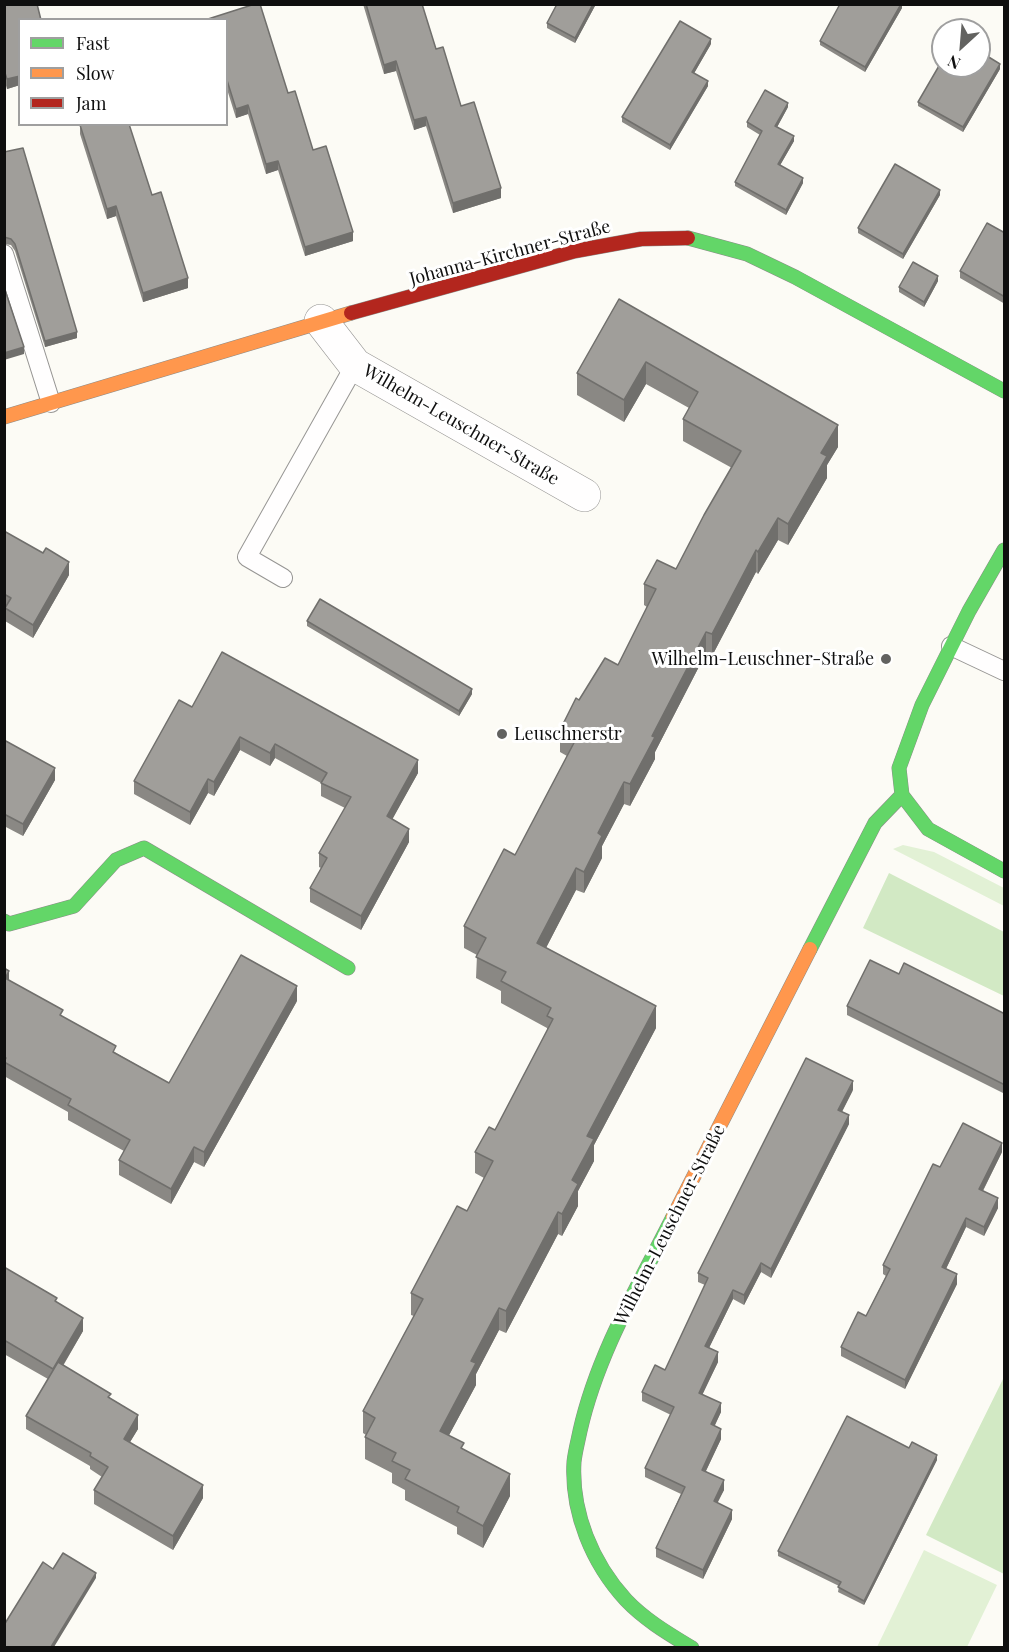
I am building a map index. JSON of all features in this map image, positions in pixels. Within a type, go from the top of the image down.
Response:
[{"type":"street","name":"Johanna-Kirchner-Straße","points":[[4,417],[321,321],[575,251],[641,238],[693,238],[747,254],[795,277],[1005,391]]},
{"type":"street","name":"Wilhelm-Leuschner-Straße","points":[[321,321],[355,365],[584,495]]},
{"type":"street","points":[[1005,550],[969,611],[922,705],[899,768],[902,795],[928,829],[1005,871]]},
{"type":"street","name":"Wilhelm-Leuschner-Straße","points":[[692,1647],[667,1634],[629,1605],[609,1581],[590,1550],[577,1509],[574,1462],[582,1418],[606,1352],[865,842],[875,823],[902,795]]},
{"type":"street","points":[[4,921],[9,924],[74,906],[116,860],[144,848],[348,968]]},
{"type":"lane","points":[[4,254],[51,403]]},
{"type":"lane","points":[[283,578],[247,557],[355,365]]},
{"type":"lane","points":[[951,646],[1005,671]]},
{"type":"green space","points":[[903,845],[934,852],[1004,888],[1004,906],[893,849]]},
{"type":"green space","points":[[889,873],[1004,932],[1004,996],[863,928]]},
{"type":"green space","points":[[1004,1377],[1004,1574],[926,1535]]},
{"type":"green space","points":[[924,1550],[997,1585],[967,1647],[877,1647]]},
{"type":"building","points":[[4,4],[37,4],[40,18],[18,18],[18,76],[7,79],[4,70]]},
{"type":"building","points":[[260,4],[288,93],[295,91],[313,150],[326,146],[353,232],[305,247],[278,161],[266,164],[248,105],[236,109],[228,83],[228,18],[211,18]]},
{"type":"building","points":[[366,4],[422,4],[436,49],[443,47],[461,106],[474,102],[501,188],[453,203],[426,117],[414,120],[396,61],[384,65]]},
{"type":"building","points":[[557,4],[593,4],[575,38],[547,23]]},
{"type":"building","points":[[840,4],[901,4],[865,67],[820,41]]},
{"type":"building","points":[[680,21],[711,39],[692,72],[708,81],[670,145],[622,117]]},
{"type":"building","points":[[991,58],[1000,64],[963,127],[918,102],[932,78],[991,78]]},
{"type":"building","points":[[765,90],[788,103],[775,126],[794,136],[778,164],[803,178],[786,210],[735,182],[762,131],[747,122]]},
{"type":"building","points":[[80,126],[130,126],[152,195],[161,192],[188,278],[143,293],[116,206],[107,209]]},
{"type":"building","points":[[23,148],[77,332],[45,341],[15,244],[11,239],[4,237],[4,152]]},
{"type":"building","points":[[895,164],[940,190],[903,254],[858,228]]},
{"type":"building","points":[[987,223],[1005,233],[1005,297],[960,271]]},
{"type":"building","points":[[913,262],[938,276],[924,302],[899,287]]},
{"type":"building","points":[[4,287],[24,347],[4,353]]},
{"type":"building","points":[[619,299],[838,425],[821,453],[827,456],[788,524],[778,518],[758,552],[756,550],[712,634],[706,632],[630,784],[624,782],[598,833],[602,836],[584,872],[576,868],[537,943],[656,1006],[587,1136],[594,1139],[572,1180],[578,1184],[562,1214],[558,1212],[506,1311],[499,1308],[471,1361],[476,1363],[440,1431],[464,1443],[461,1448],[510,1474],[483,1526],[457,1512],[459,1507],[405,1479],[410,1470],[392,1461],[396,1453],[365,1437],[375,1418],[363,1411],[423,1299],[411,1293],[457,1206],[467,1211],[493,1161],[475,1152],[489,1127],[495,1130],[553,1019],[547,1016],[551,1008],[501,981],[506,972],[476,957],[486,938],[464,926],[504,849],[515,855],[576,739],[560,730],[576,698],[579,700],[605,658],[618,665],[656,589],[644,584],[657,560],[676,569],[741,451],[683,419],[698,392],[646,362],[624,400],[577,373]]},
{"type":"building","points":[[4,531],[43,553],[46,548],[69,562],[33,625],[5,608],[11,598],[4,594]]},
{"type":"building","points":[[320,599],[472,689],[459,711],[307,621]]},
{"type":"building","points":[[222,652],[418,760],[387,816],[409,829],[361,916],[310,888],[327,858],[319,853],[351,797],[321,783],[327,773],[275,744],[270,753],[240,737],[214,782],[208,779],[190,812],[134,781],[179,700],[192,707]]},
{"type":"building","points":[[4,740],[55,768],[23,824],[4,814]]},
{"type":"building","points":[[241,955],[297,986],[204,1152],[194,1147],[171,1189],[119,1160],[130,1140],[68,1105],[71,1099],[4,1062],[6,1058],[4,1057],[4,968],[9,971],[5,978],[63,1010],[60,1015],[116,1046],[113,1052],[169,1083]]},
{"type":"building","points":[[870,960],[899,974],[904,963],[1005,1014],[1005,1085],[847,1006]]},
{"type":"building","points":[[806,1058],[853,1081],[838,1110],[849,1115],[771,1269],[761,1263],[744,1295],[733,1290],[705,1346],[718,1352],[699,1393],[721,1403],[711,1424],[721,1429],[702,1470],[724,1480],[714,1501],[732,1510],[703,1570],[656,1548],[685,1487],[645,1468],[674,1407],[642,1392],[655,1365],[665,1370],[708,1278],[698,1273]]},
{"type":"building","points":[[963,1123],[1002,1143],[979,1189],[998,1198],[984,1227],[966,1218],[942,1267],[957,1274],[905,1380],[841,1347],[858,1312],[866,1316],[890,1269],[883,1265],[933,1164],[940,1167]]},
{"type":"building","points":[[4,1267],[57,1298],[55,1301],[83,1318],[53,1369],[4,1340]]},
{"type":"building","points":[[58,1362],[111,1394],[108,1397],[138,1415],[124,1439],[203,1485],[173,1536],[94,1490],[108,1467],[90,1456],[91,1453],[26,1416]]},
{"type":"building","points":[[847,1416],[909,1448],[912,1442],[937,1455],[864,1601],[838,1587],[841,1582],[778,1551]]},
{"type":"building","points":[[63,1553],[96,1573],[51,1647],[4,1647],[4,1625],[43,1562],[53,1569]]},
{"type":"traffic: fast","points":[[688,238],[747,254],[795,277],[1004,391]]},
{"type":"traffic: fast","points":[[1004,550],[969,611],[922,705],[899,768],[902,795],[928,829],[1004,871]]},
{"type":"traffic: fast","points":[[810,949],[875,823],[902,795]]},
{"type":"traffic: fast","points":[[4,921],[9,924],[74,906],[116,860],[144,848],[348,968]]},
{"type":"traffic: fast","points":[[673,1217],[620,1321],[597,1375],[587,1403],[577,1446],[574,1481],[580,1518],[603,1570],[626,1600],[641,1614],[692,1648]]},
{"type":"traffic: slow","points":[[4,417],[351,313]]},
{"type":"traffic: slow","points":[[673,1217],[810,949]]},
{"type":"traffic: jam","points":[[351,313],[575,251],[641,239],[688,238]]},
{"type":"place","name":"Wilhelm-Leuschner-Straße","points":[[886,659]]},
{"type":"place","name":"Leuschnerstr","points":[[502,734]]}]
